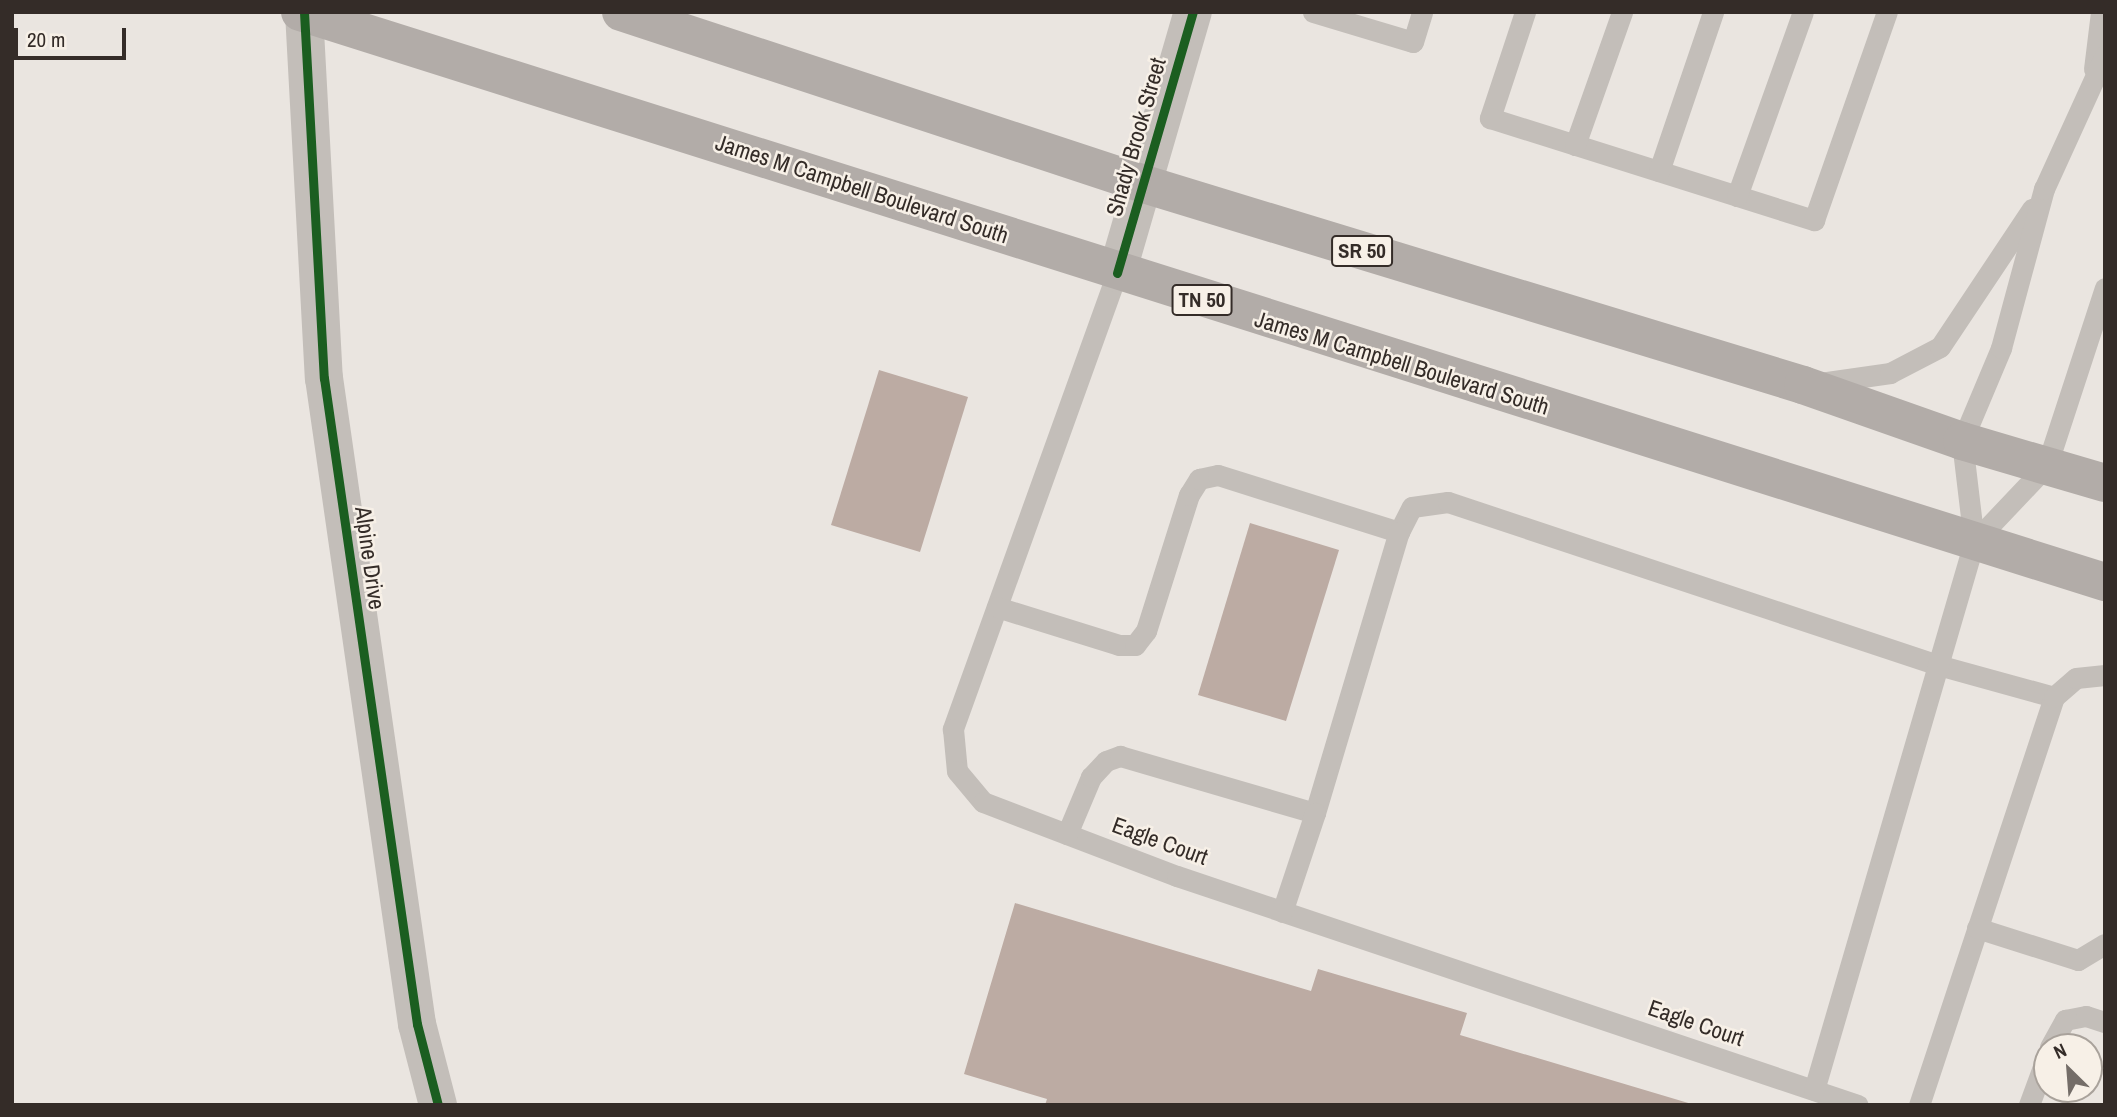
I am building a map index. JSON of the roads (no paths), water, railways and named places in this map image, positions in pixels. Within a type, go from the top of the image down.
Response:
[{"type":"main road","name":"SR 50","points":[[621,12],[1144,184],[1803,385],[1962,442],[2105,483]]},
{"type":"main road","name":"James M Campbell Boulevard South","points":[[303,13],[808,169],[1116,273],[2105,582]]},
{"type":"street","name":"Shady Brook Street","points":[[1116,273],[1193,12]]},
{"type":"street","name":"Alpine Drive","points":[[303,13],[324,378],[417,1024],[438,1105]]},
{"type":"lane","points":[[1313,12],[1413,42],[1422,12]]},
{"type":"lane","points":[[1525,12],[1490,118],[1814,220],[1887,12]]},
{"type":"lane","points":[[1576,145],[1622,12]]},
{"type":"lane","points":[[1659,171],[1713,12]]},
{"type":"lane","points":[[1737,196],[1803,12]]},
{"type":"lane","points":[[2092,79],[2101,12]]},
{"type":"lane","points":[[1814,1090],[1974,542],[1962,442],[2001,348],[2044,189],[2105,55]]},
{"type":"lane","points":[[1803,385],[1889,373],[1940,347],[2044,189]]},
{"type":"lane","name":"Eagle Court","points":[[1116,273],[953,729],[957,771],[983,802],[1282,912],[1858,1105]]},
{"type":"lane","points":[[1974,542],[2048,465],[2105,288]]},
{"type":"lane","points":[[997,607],[1119,645],[1135,645],[1146,631],[1189,495],[1199,479],[1218,475],[1399,532]]},
{"type":"lane","points":[[1282,912],[1315,813],[1399,532],[1412,507],[1448,502],[1938,665],[2054,697]]},
{"type":"lane","points":[[1919,1105],[2054,697],[2077,678],[2105,675]]},
{"type":"lane","points":[[1067,834],[1091,777],[1106,761],[1120,756],[1315,813]]},
{"type":"lane","points":[[1978,928],[2078,960],[2105,944]]},
{"type":"lane","points":[[2058,1033],[2065,1020],[2086,1016],[2105,1022]]}]
